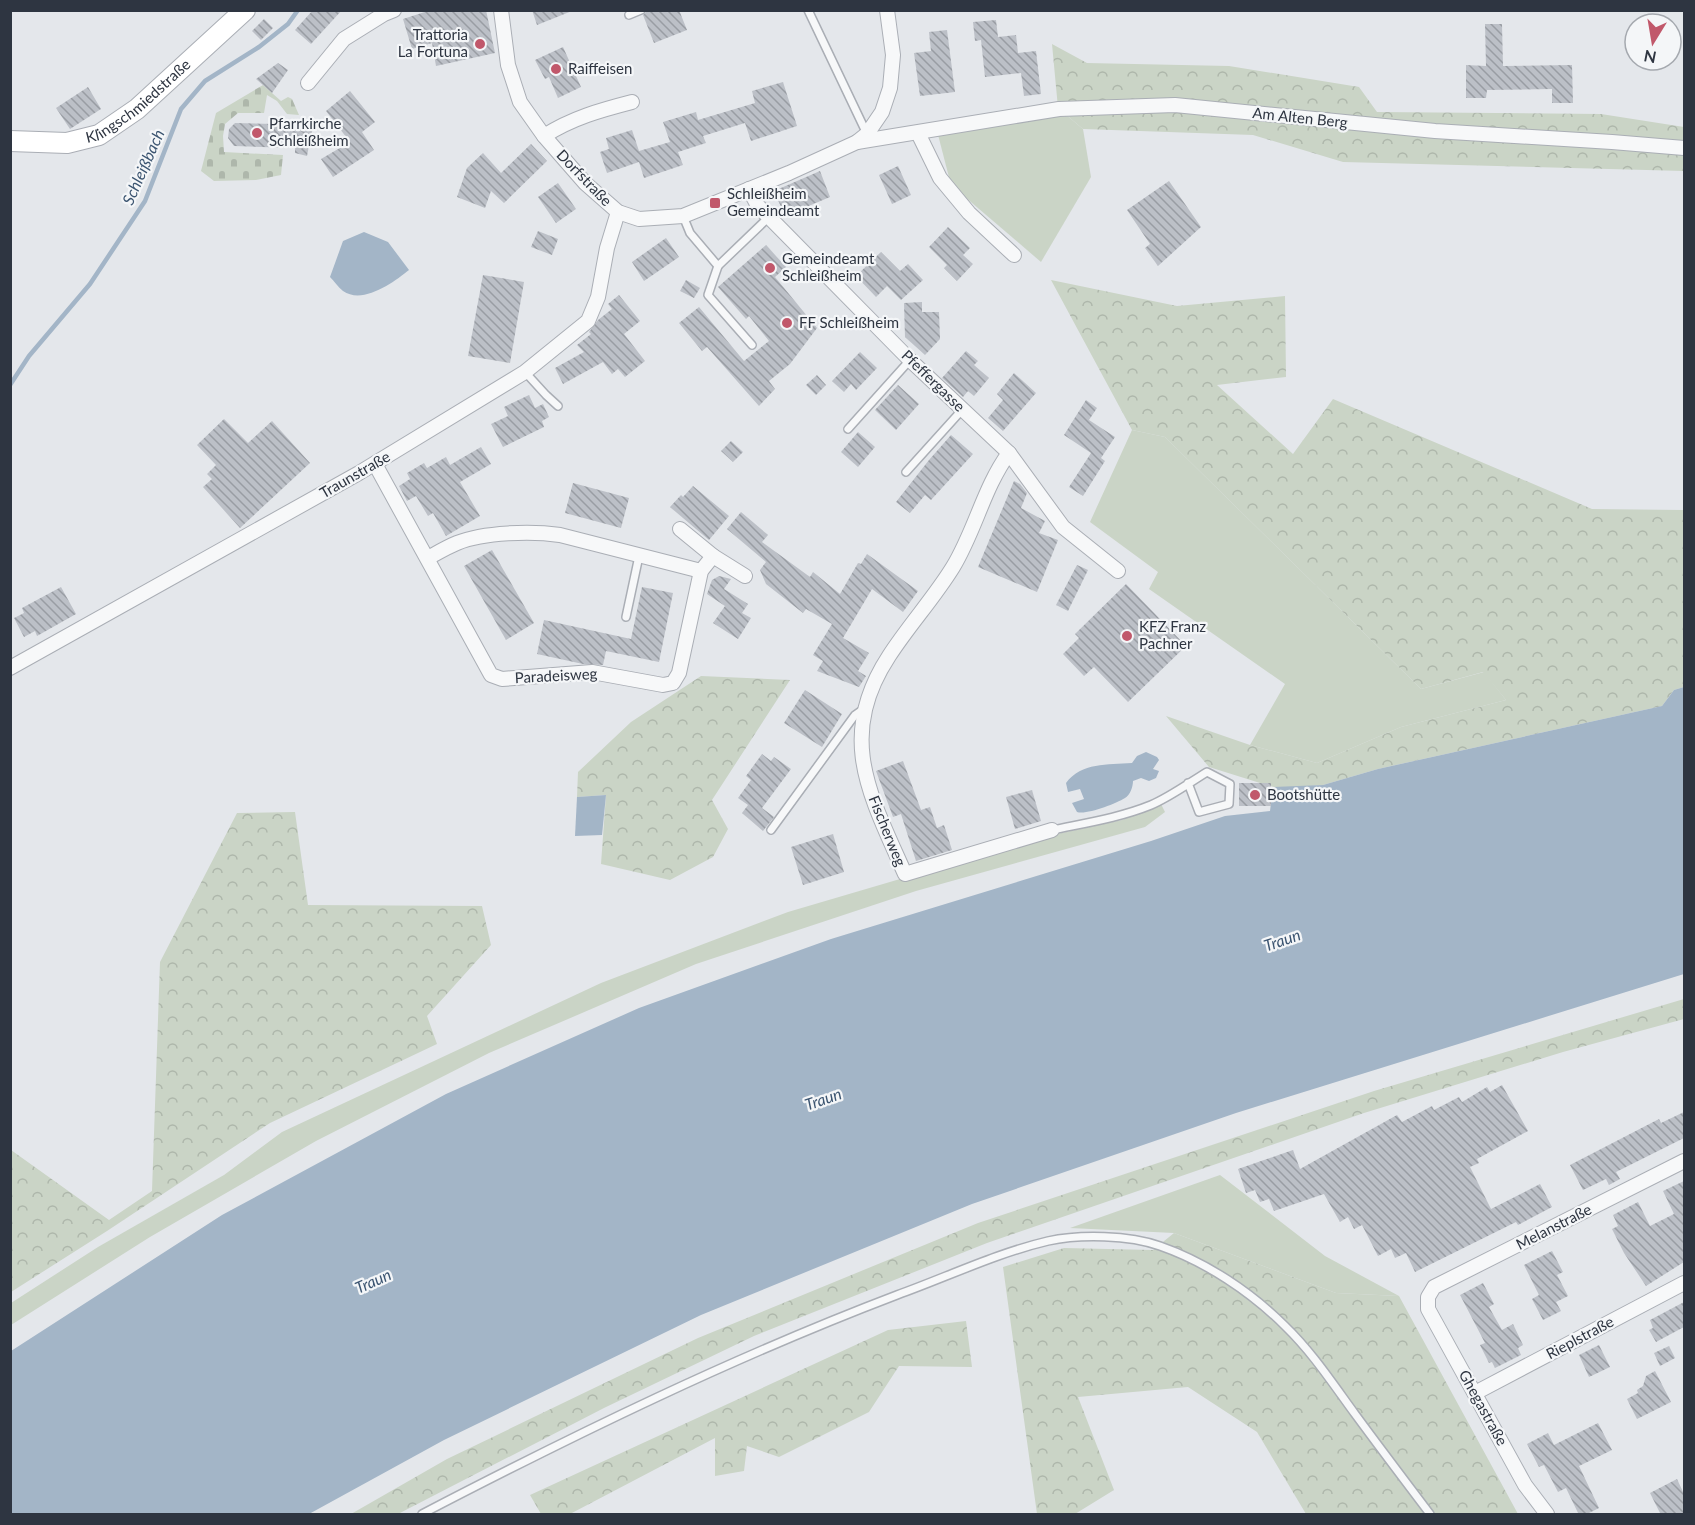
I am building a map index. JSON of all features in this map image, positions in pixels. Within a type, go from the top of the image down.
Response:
[{"type":"main road","name":"Klingschmiedstraße","points":[[10,141],[67,143],[99,135],[137,109],[245,10]]},
{"type":"street","points":[[308,82],[344,39],[394,10]]},
{"type":"street","name":"Dorfstraße","points":[[501,10],[508,65],[520,102],[544,136],[585,183],[618,212],[639,219],[683,216],[862,138]]},
{"type":"street","points":[[862,138],[882,112],[890,88],[893,55],[887,10]]},
{"type":"street","points":[[544,136],[562,124],[592,112],[632,102]]},
{"type":"street","name":"Am Alten Berg","points":[[862,138],[918,133],[1059,109],[1175,105],[1436,132],[1545,137],[1684,148]]},
{"type":"street","points":[[918,133],[940,178],[969,213],[1014,255]]},
{"type":"street","name":"Pfeffergasse","points":[[749,189],[758,206],[910,360],[1009,453],[1063,527],[1118,571]]},
{"type":"street","name":"Traunstraße","points":[[10,668],[375,464],[525,372],[588,321],[598,297],[607,248],[618,212]]},
{"type":"street","name":"Fischerweg","points":[[1009,453],[997,472],[962,554],[877,677],[865,708],[861,753],[865,773],[878,810],[905,874],[1052,830]]},
{"type":"street","name":"Paradeisweg","points":[[375,464],[491,675],[502,679],[592,672],[663,685],[674,683],[679,673],[701,571],[713,556]]},
{"type":"street","points":[[680,529],[713,556],[745,576]]},
{"type":"street","points":[[428,558],[467,539],[529,532],[560,535],[701,571]]},
{"type":"street","name":"Melanstraße","points":[[1428,1297],[1434,1287],[1684,1161]]},
{"type":"street","name":"Rieplstraße","points":[[1475,1393],[1684,1283]]},
{"type":"street","name":"Ghegastraße","points":[[1428,1297],[1428,1309],[1525,1485],[1546,1515]]},
{"type":"lane","points":[[628,15],[641,10]]},
{"type":"lane","points":[[808,10],[862,138]]},
{"type":"lane","points":[[683,216],[690,233],[718,266]]},
{"type":"lane","points":[[752,345],[708,295],[718,266],[769,217]]},
{"type":"lane","points":[[848,429],[910,360]]},
{"type":"lane","points":[[525,372],[558,406]]},
{"type":"lane","points":[[906,472],[962,410]]},
{"type":"lane","points":[[626,617],[639,556]]},
{"type":"lane","name":"Fischerweg","points":[[771,830],[855,715],[865,708]]},
{"type":"lane","points":[[1052,830],[1116,817],[1153,804],[1188,783],[1207,772],[1230,784],[1229,804],[1199,812],[1188,783]]},
{"type":"lane","points":[[422,1515],[546,1449],[750,1355],[851,1313],[1051,1240],[1104,1237],[1140,1240],[1170,1250],[1212,1271],[1264,1307],[1285,1325],[1308,1352],[1430,1515]]},
{"type":"green space","points":[[1052,44],[1087,63],[1229,66],[1359,87],[1377,112],[1601,114],[1684,127],[1684,171],[1343,162],[1253,135],[1083,129],[1058,108]]},
{"type":"green space","points":[[263,85],[281,101],[288,97],[292,99],[299,115],[287,114],[277,101],[267,95],[264,113],[238,113],[225,124],[224,152],[283,155],[281,175],[256,180],[214,181],[201,171],[216,113]]},
{"type":"green space","points":[[1058,108],[1083,129],[1091,177],[1041,262],[951,185],[936,127]]},
{"type":"green space","points":[[1051,280],[1177,306],[1285,296],[1286,377],[1217,385],[1293,454],[1333,399],[1592,509],[1684,510],[1684,687],[1674,690],[1662,706],[1378,769],[1323,785],[1273,787],[1209,767],[1166,716],[1250,745],[1317,763],[1401,727],[1506,700],[1483,672],[1421,689],[1165,437],[1132,430]]},
{"type":"green space","points":[[1132,430],[1165,437],[1421,689],[1484,672],[1506,700],[1401,727],[1317,763],[1250,745],[1285,684],[1149,589],[1158,572],[1090,522]]},
{"type":"green space","points":[[701,676],[790,680],[712,800],[728,829],[713,857],[670,880],[601,864],[606,795],[577,797],[578,772],[631,722]]},
{"type":"green space","points":[[1161,804],[1165,812],[1145,827],[916,891],[696,964],[489,1053],[316,1141],[150,1237],[11,1325],[11,1303],[98,1247],[224,1175],[282,1132],[601,983],[788,912],[1043,837],[1122,820]]},
{"type":"green space","points":[[295,812],[308,905],[482,906],[491,945],[427,1016],[437,1044],[270,1123],[11,1292],[11,1150],[109,1220],[152,1191],[160,962],[237,813]]},
{"type":"green space","points":[[1684,999],[1684,1019],[1563,1052],[1364,1113],[987,1243],[754,1336],[604,1408],[398,1514],[351,1514],[447,1459],[698,1338],[978,1223],[1374,1091]]},
{"type":"green space","points":[[1220,1175],[1325,1256],[1399,1296],[1336,1293],[1174,1233],[1070,1228]]},
{"type":"green space","points":[[1174,1233],[1336,1293],[1399,1296],[1518,1514],[1306,1514],[1257,1432],[1188,1387],[1078,1397],[1114,1490],[1075,1514],[1037,1514],[1003,1267],[1064,1248],[1153,1250]]},
{"type":"green space","points":[[966,1321],[972,1367],[899,1366],[869,1412],[779,1457],[747,1446],[744,1471],[715,1476],[715,1438],[570,1514],[541,1514],[530,1495],[888,1330]]},
{"type":"water","points":[[364,232],[388,242],[409,270],[369,294],[351,295],[343,291],[330,277],[343,241]]},
{"type":"water","name":"Traun","points":[[1684,687],[1684,974],[1236,1113],[972,1204],[701,1315],[444,1440],[309,1514],[11,1514],[11,1351],[222,1215],[446,1094],[639,1008],[831,939],[1151,841],[1225,816],[1270,811],[1273,787],[1323,785],[1378,769],[1662,706],[1674,690]]},
{"type":"water","points":[[1146,752],[1159,760],[1153,769],[1159,771],[1156,778],[1149,781],[1141,778],[1133,781],[1128,795],[1115,803],[1082,813],[1077,812],[1072,803],[1084,799],[1080,789],[1068,792],[1066,783],[1072,776],[1096,766],[1132,763],[1137,756]]},
{"type":"water","points":[[606,795],[602,835],[575,836],[577,797]]},
{"type":"building","points":[[313,10],[342,10],[311,44],[295,30]]},
{"type":"building","points":[[431,10],[486,10],[495,53],[436,66],[432,43],[412,49],[403,19]]},
{"type":"building","points":[[532,10],[571,11],[572,11],[537,25]]},
{"type":"building","points":[[679,10],[687,30],[654,43],[643,15],[647,11]]},
{"type":"building","points":[[264,19],[273,28],[261,40],[252,31]]},
{"type":"building","points":[[996,20],[998,37],[1016,35],[1018,53],[1036,51],[1041,94],[1024,96],[1021,73],[985,77],[981,40],[975,41],[973,22]]},
{"type":"building","points":[[1485,24],[1502,24],[1503,66],[1572,65],[1573,103],[1552,103],[1552,89],[1487,90],[1486,98],[1466,98],[1466,65],[1486,66]]},
{"type":"building","points":[[947,30],[955,92],[920,96],[914,53],[931,51],[929,32]]},
{"type":"building","name":"Raiffeisen","points":[[563,47],[581,87],[558,98],[549,77],[545,79],[535,60]]},
{"type":"building","points":[[278,63],[288,70],[272,93],[256,79]]},
{"type":"building","points":[[783,82],[797,126],[751,141],[745,123],[703,136],[706,143],[678,152],[683,165],[644,178],[639,162],[607,173],[600,152],[609,149],[606,138],[632,130],[639,151],[670,142],[663,122],[696,112],[698,120],[755,103],[752,91]]},
{"type":"building","points":[[88,87],[101,109],[70,129],[56,108]]},
{"type":"building","points":[[350,91],[375,122],[362,132],[374,150],[333,177],[321,159],[350,142],[326,111]]},
{"type":"building","name":"Pfarrkirche Schleißheim","points":[[235,123],[313,125],[307,156],[295,153],[295,148],[234,146],[228,138],[229,129]]},
{"type":"building","points":[[531,144],[547,161],[504,203],[491,191],[485,208],[457,197],[467,168],[483,153],[501,173]]},
{"type":"building","points":[[898,166],[911,195],[892,204],[879,175]]},
{"type":"building","points":[[820,171],[830,197],[785,216],[774,191]]},
{"type":"building","points":[[1169,181],[1201,227],[1158,266],[1145,248],[1150,244],[1127,210]]},
{"type":"building","points":[[558,183],[576,209],[556,223],[538,197]]},
{"type":"building","points":[[948,227],[970,248],[963,255],[973,264],[957,281],[944,268],[947,265],[929,247]]},
{"type":"building","points":[[538,231],[558,239],[552,255],[531,247]]},
{"type":"building","points":[[666,238],[679,257],[644,281],[632,262]]},
{"type":"building","points":[[766,245],[786,267],[775,277],[817,328],[790,364],[769,381],[775,389],[759,406],[707,347],[702,351],[679,323],[699,307],[744,361],[769,341],[749,316],[746,319],[718,287]]},
{"type":"building","points":[[881,252],[900,271],[908,264],[923,280],[901,300],[887,286],[876,297],[856,276]]},
{"type":"building","points":[[483,275],[524,282],[510,363],[468,356]]},
{"type":"building","points":[[686,280],[700,288],[694,298],[680,291]]},
{"type":"building","points":[[619,295],[640,321],[624,334],[645,361],[625,377],[618,369],[612,374],[603,362],[563,384],[555,368],[584,352],[577,345],[591,334],[589,332],[598,320],[612,309],[608,304]]},
{"type":"building","points":[[922,302],[922,312],[939,312],[940,339],[925,355],[905,337],[904,303]]},
{"type":"building","points":[[966,351],[978,361],[974,365],[989,378],[974,396],[968,391],[963,397],[942,378]]},
{"type":"building","points":[[860,352],[877,368],[856,390],[851,384],[844,392],[832,381]]},
{"type":"building","points":[[1014,373],[1036,393],[1003,431],[988,418],[1003,400],[997,394]]},
{"type":"building","points":[[817,375],[826,385],[816,395],[806,385]]},
{"type":"building","points":[[898,385],[919,404],[896,430],[875,410]]},
{"type":"building","points":[[529,395],[535,408],[543,404],[549,417],[542,421],[544,427],[503,447],[491,424],[508,416],[504,407]]},
{"type":"building","points":[[1086,400],[1097,408],[1089,420],[1115,437],[1101,458],[1105,461],[1083,496],[1069,487],[1091,453],[1064,435]]},
{"type":"building","points":[[224,419],[248,443],[272,421],[310,463],[240,528],[203,487],[212,479],[207,474],[216,465],[197,445]]},
{"type":"building","points":[[858,432],[875,447],[858,467],[841,452]]},
{"type":"building","points":[[951,435],[973,454],[931,500],[925,495],[910,513],[896,502]]},
{"type":"building","points":[[731,441],[743,452],[733,462],[721,451]]},
{"type":"building","points":[[481,447],[491,464],[460,482],[480,516],[446,536],[433,513],[428,516],[416,496],[407,501],[399,486],[410,479],[407,473],[424,463],[427,468],[446,457],[450,465]]},
{"type":"building","points":[[1014,481],[1020,484],[1027,493],[1021,508],[1045,521],[1039,533],[1058,540],[1037,592],[978,567]]},
{"type":"building","points":[[573,483],[629,498],[621,528],[565,513]]},
{"type":"building","points":[[693,486],[729,516],[709,540],[670,507]]},
{"type":"building","points":[[741,512],[768,535],[762,542],[810,577],[813,572],[840,594],[858,563],[861,564],[867,554],[918,591],[903,612],[872,589],[843,638],[869,653],[858,671],[866,676],[859,687],[817,671],[823,661],[813,655],[832,624],[806,609],[803,613],[766,584],[760,570],[766,562],[727,529]]},
{"type":"building","points":[[492,550],[534,623],[506,640],[464,566]]},
{"type":"building","points":[[1077,565],[1088,570],[1068,611],[1056,605]]},
{"type":"building","points":[[719,576],[731,579],[724,589],[748,604],[742,613],[751,618],[738,639],[713,623],[725,606],[707,594],[712,580]]},
{"type":"building","name":"KFZ Franz Pachner","points":[[1126,584],[1186,646],[1128,702],[1094,667],[1084,676],[1063,654],[1079,638],[1075,634]]},
{"type":"building","points":[[61,587],[76,614],[37,636],[35,631],[24,637],[14,618],[24,613],[22,608]]},
{"type":"building","points":[[642,587],[673,593],[659,662],[606,651],[603,665],[583,664],[537,654],[544,620],[631,639]]},
{"type":"building","points":[[805,690],[842,714],[822,747],[784,723]]},
{"type":"building","points":[[762,754],[771,761],[774,757],[791,769],[762,808],[774,817],[763,831],[742,813],[748,805],[738,798],[751,780],[746,776]]},
{"type":"building","points":[[903,761],[921,810],[930,807],[937,828],[944,825],[952,850],[916,861],[901,814],[893,817],[876,771]]},
{"type":"building","name":"Bootshütte","points":[[1239,783],[1271,783],[1271,806],[1239,806]]},
{"type":"building","points":[[1032,790],[1041,821],[1015,829],[1006,797]]},
{"type":"building","points":[[833,834],[844,872],[803,885],[791,847]]},
{"type":"building","points":[[1502,1085],[1528,1131],[1477,1159],[1479,1163],[1470,1167],[1491,1209],[1540,1184],[1552,1207],[1518,1225],[1516,1222],[1415,1272],[1406,1253],[1395,1258],[1391,1249],[1378,1256],[1362,1225],[1354,1229],[1348,1217],[1340,1222],[1324,1194],[1274,1211],[1269,1199],[1260,1202],[1255,1190],[1246,1193],[1238,1169],[1293,1150],[1300,1169],[1397,1115],[1402,1122],[1432,1106],[1434,1110],[1459,1097],[1462,1102],[1487,1087],[1490,1092]]},
{"type":"building","points":[[1684,1112],[1684,1138],[1616,1172],[1620,1179],[1609,1185],[1606,1179],[1583,1190],[1570,1165],[1659,1119],[1661,1123]]},
{"type":"building","points":[[1684,1181],[1684,1262],[1646,1286],[1624,1253],[1612,1229],[1618,1226],[1613,1215],[1638,1202],[1650,1226],[1674,1214],[1663,1191]]},
{"type":"building","points":[[1552,1251],[1563,1272],[1557,1275],[1568,1296],[1556,1302],[1561,1311],[1543,1320],[1532,1299],[1539,1295],[1524,1265]]},
{"type":"building","points":[[1483,1283],[1494,1304],[1489,1307],[1502,1330],[1513,1324],[1523,1345],[1518,1348],[1521,1355],[1495,1368],[1492,1362],[1489,1363],[1480,1345],[1485,1343],[1460,1295]]},
{"type":"building","points":[[1684,1302],[1684,1327],[1656,1342],[1649,1330],[1653,1328],[1650,1320]]},
{"type":"building","points":[[1599,1345],[1610,1367],[1589,1377],[1579,1355]]},
{"type":"building","points":[[1669,1346],[1675,1358],[1660,1366],[1654,1353]]},
{"type":"building","points":[[1655,1371],[1671,1402],[1637,1419],[1627,1399],[1638,1393],[1637,1390],[1643,1386],[1646,1376]]},
{"type":"building","points":[[1598,1423],[1612,1450],[1579,1466],[1599,1508],[1585,1515],[1579,1515],[1566,1488],[1558,1492],[1544,1465],[1539,1467],[1527,1444],[1548,1433],[1554,1445]]},
{"type":"building","points":[[1677,1479],[1684,1494],[1684,1515],[1661,1515],[1650,1493]]},
{"type":"waterway","name":"Schleißbach","points":[[10,385],[29,356],[90,284],[145,201],[181,109],[205,81],[259,47],[288,24],[298,10]]},
{"type":"place","name":"Trattoria La Fortuna","points":[[480,44]]},
{"type":"place","name":"Raiffeisen","points":[[556,69]]},
{"type":"place","name":"Pfarrkirche Schleißheim","points":[[257,133]]},
{"type":"place","name":"Schleißheim Gemeindeamt","points":[[715,203]]},
{"type":"place","name":"Gemeindeamt Schleißheim","points":[[770,268]]},
{"type":"place","name":"FF Schleißheim","points":[[787,323]]},
{"type":"place","name":"KFZ Franz Pachner","points":[[1127,636]]},
{"type":"place","name":"Bootshütte","points":[[1255,795]]}]
